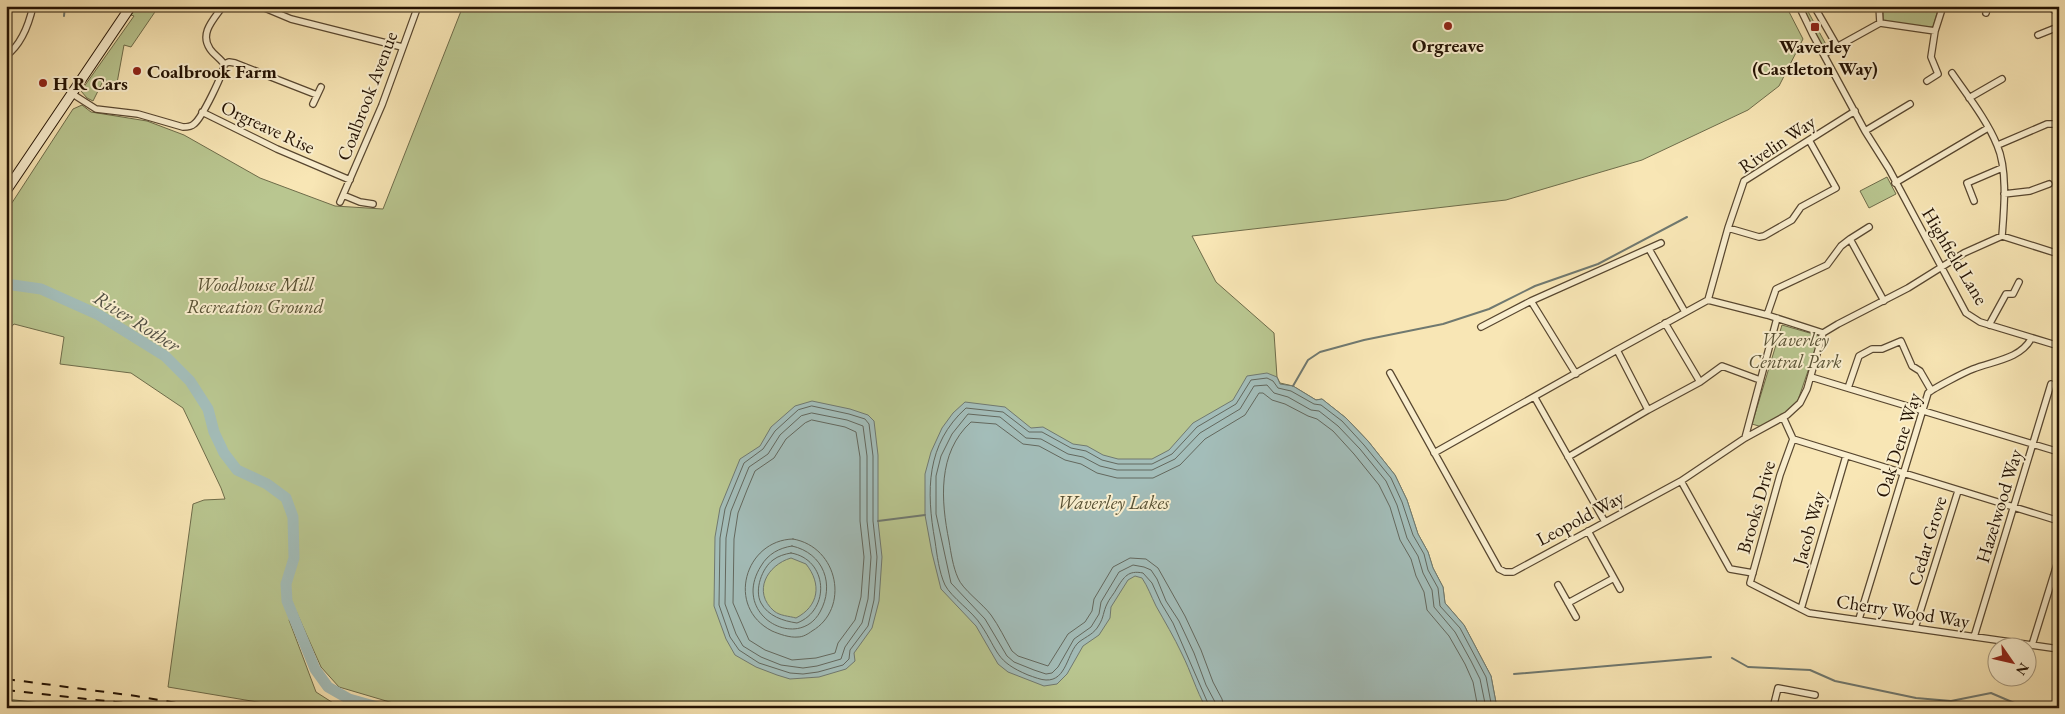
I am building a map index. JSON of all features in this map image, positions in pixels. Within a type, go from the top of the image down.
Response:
[{"type":"main road","points":[[6,191],[131,6]]},
{"type":"street","points":[[6,56],[17,45],[22,36],[33,6]]},
{"type":"street","points":[[223,6],[208,29],[206,38],[212,51],[224,64]]},
{"type":"street","points":[[260,6],[291,19],[402,47]]},
{"type":"street","name":"Coalbrook Avenue","points":[[373,204],[341,199],[382,105],[418,6]]},
{"type":"street","name":"Highfield Lane","points":[[1799,6],[1854,112],[1889,169],[1966,313],[1980,322],[2059,346]]},
{"type":"street","points":[[1814,6],[1837,46]]},
{"type":"street","points":[[1879,6],[1880,23]]},
{"type":"street","points":[[1927,81],[1938,74],[1931,57],[1935,31],[1943,6]]},
{"type":"street","points":[[1986,13],[1988,6]]},
{"type":"street","points":[[2038,35],[2058,27],[2059,12],[2047,6]]},
{"type":"street","points":[[1824,54],[1880,23],[1935,31]]},
{"type":"street","points":[[224,64],[235,62],[317,95]]},
{"type":"street","points":[[71,94],[96,109],[138,114],[183,127],[194,124],[202,112],[221,76],[224,64]]},
{"type":"street","points":[[1952,73],[1998,145],[2004,194],[2002,236]]},
{"type":"street","points":[[1969,98],[2002,79]]},
{"type":"street","points":[[314,104],[321,87]]},
{"type":"street","points":[[1865,131],[1910,104]]},
{"type":"street","name":"Orgreave Rise","points":[[202,112],[277,149],[350,180]]},
{"type":"street","name":"Rivelin Way","points":[[1708,300],[1728,228],[1744,181],[1854,112]]},
{"type":"street","points":[[1998,145],[2047,124],[2059,124]]},
{"type":"street","points":[[1895,183],[1988,128]]},
{"type":"street","points":[[1728,228],[1759,237],[1764,236],[1792,220],[1801,207],[1836,188],[1809,140]]},
{"type":"street","points":[[1974,201],[1967,183],[2002,168]]},
{"type":"street","points":[[2004,194],[2030,191],[2049,184]]},
{"type":"street","points":[[1767,315],[1776,289],[1827,265],[1840,246],[1869,227]]},
{"type":"street","points":[[1434,453],[1708,300],[1767,315],[1823,333],[1884,301],[1964,253],[2002,236],[2059,254]]},
{"type":"street","points":[[1850,239],[1884,301]]},
{"type":"street","points":[[1481,327],[1532,301],[1661,243]]},
{"type":"street","points":[[1649,249],[1685,312]]},
{"type":"street","points":[[1989,325],[2006,294],[2013,294],[2019,282]]},
{"type":"street","points":[[1532,301],[1576,374]]},
{"type":"street","points":[[1745,438],[1777,318]]},
{"type":"street","points":[[1665,323],[1700,382]]},
{"type":"street","name":"Leopold Way","points":[[1390,373],[1499,569],[1505,572],[1513,572],[1681,481],[1745,438],[1783,417],[1800,403],[1811,376],[1823,333]]},
{"type":"street","name":"Oak Dene Way","points":[[1859,619],[1928,393],[1972,369],[1999,362],[2027,346],[2031,339]]},
{"type":"street","points":[[1848,388],[1859,356],[1872,349],[1882,349],[1901,341],[1912,366],[1920,371],[1931,390]]},
{"type":"street","points":[[1617,350],[1648,410]]},
{"type":"street","points":[[1568,457],[1700,382],[1722,366],[1760,380]]},
{"type":"street","points":[[1811,376],[1922,412],[2033,446],[2059,452]]},
{"type":"street","name":"Hazelwood Way","points":[[1974,637],[2051,384]]},
{"type":"street","points":[[1535,398],[1605,522]]},
{"type":"street","points":[[1783,417],[1793,439],[2059,521]]},
{"type":"street","name":"Brooks Drive","points":[[1750,583],[1780,475],[1793,439]]},
{"type":"street","name":"Jacob Way","points":[[1801,609],[1846,456]]},
{"type":"street","points":[[1681,481],[1730,568],[1753,573]]},
{"type":"street","name":"Cedar Grove","points":[[1915,628],[1958,491]]},
{"type":"street","points":[[1588,531],[1620,589]]},
{"type":"street","points":[[2035,636],[2059,558]]},
{"type":"street","points":[[1568,603],[1614,578]]},
{"type":"street","name":"Cherry Wood Way","points":[[1750,583],[1809,612],[1988,639]]},
{"type":"street","points":[[1558,585],[1576,617]]},
{"type":"street","name":"Cherry Wood Way","points":[[2038,646],[2059,649]]},
{"type":"street","points":[[1773,708],[1778,688],[1815,695]]},
{"type":"green space","points":[[137,6],[159,6],[131,47],[124,45],[117,83],[103,81],[93,101],[87,98],[81,91],[134,16],[131,15]]},
{"type":"green space","name":"Waverley Lakes","points":[[463,6],[1786,6],[1803,39],[1779,86],[1748,110],[1642,160],[1506,200],[1192,236],[1216,282],[1274,333],[1277,377],[1280,383],[1293,386],[1316,400],[1322,399],[1346,418],[1368,441],[1395,475],[1407,500],[1418,534],[1443,587],[1445,603],[1464,625],[1491,676],[1497,708],[410,708],[339,687],[321,667],[296,611],[289,620],[316,692],[341,708],[293,708],[168,687],[193,504],[204,500],[225,499],[183,408],[131,373],[60,364],[64,337],[14,324],[6,333],[6,238],[8,233],[6,232],[6,212],[73,109],[82,105],[91,112],[147,121],[184,135],[260,178],[335,206],[383,209]]},
{"type":"green space","points":[[1801,6],[1805,6],[1829,50],[1823,47]]},
{"type":"green space","points":[[1883,6],[1939,6],[1933,27],[1921,27],[1883,21]]},
{"type":"green space","points":[[1887,177],[1896,194],[1869,208],[1860,191]]},
{"type":"green space","name":"Waverley Central Park","points":[[1782,325],[1820,336],[1798,400],[1792,408],[1762,427],[1752,424]]},
{"type":"green space","points":[[6,699],[85,708],[6,708]]},
{"type":"water","points":[[1267,373],[1277,377],[1280,384],[1293,386],[1316,400],[1322,399],[1346,418],[1368,441],[1395,475],[1407,500],[1418,534],[1443,587],[1445,603],[1464,625],[1491,676],[1497,708],[1206,708],[1179,648],[1146,585],[1142,578],[1135,576],[1128,580],[1111,607],[1110,618],[1099,635],[1083,646],[1067,674],[1057,684],[1044,686],[1008,672],[998,664],[976,626],[941,589],[925,515],[925,474],[931,452],[942,428],[953,413],[965,402],[1005,407],[1031,428],[1043,427],[1073,444],[1087,446],[1103,455],[1118,459],[1152,459],[1169,450],[1193,423],[1233,400],[1247,376]]},
{"type":"water","points":[[812,401],[850,409],[868,415],[874,421],[878,455],[878,521],[882,557],[879,601],[872,628],[854,653],[855,661],[846,669],[819,677],[790,679],[756,667],[735,655],[726,639],[714,606],[715,537],[720,508],[740,459],[760,446],[771,427],[795,406]],"holes":[[[791,558],[806,564],[816,587],[816,594],[810,607],[796,618],[776,613],[767,604],[764,596],[763,588],[769,573],[782,562]]]},
{"type":"waterway","points":[[64,16],[65,6]]},
{"type":"waterway","points":[[1293,386],[1308,360],[1320,352],[1364,340],[1443,324],[1489,309],[1535,286],[1598,264],[1687,217]]},
{"type":"waterway","name":"River Rother","points":[[6,284],[41,289],[99,315],[165,356],[190,381],[208,409],[214,432],[224,453],[237,470],[267,484],[286,498],[293,517],[294,558],[286,584],[287,601],[315,669],[328,687],[349,699],[381,708]]},
{"type":"waterway","points":[[878,521],[925,515]]},
{"type":"waterway","points":[[1514,674],[1711,657]]},
{"type":"waterway","points":[[1732,658],[1748,667],[1810,670],[1835,681],[1916,698],[1951,701],[1991,693],[2026,708]]},
{"type":"railway","points":[[6,679],[136,696],[206,708]]},
{"type":"railway","points":[[6,690],[160,707]]},
{"type":"place","name":"Orgreave","points":[[1448,26]]},
{"type":"place","name":"Waverley (Castleton Way)","points":[[1815,27]]},
{"type":"place","name":"Coalbrook Farm","points":[[137,71]]},
{"type":"place","name":"H R Cars","points":[[43,83]]},
{"type":"park label","name":"Woodhouse Mill Recreation Ground","points":[[255,295]]}]
